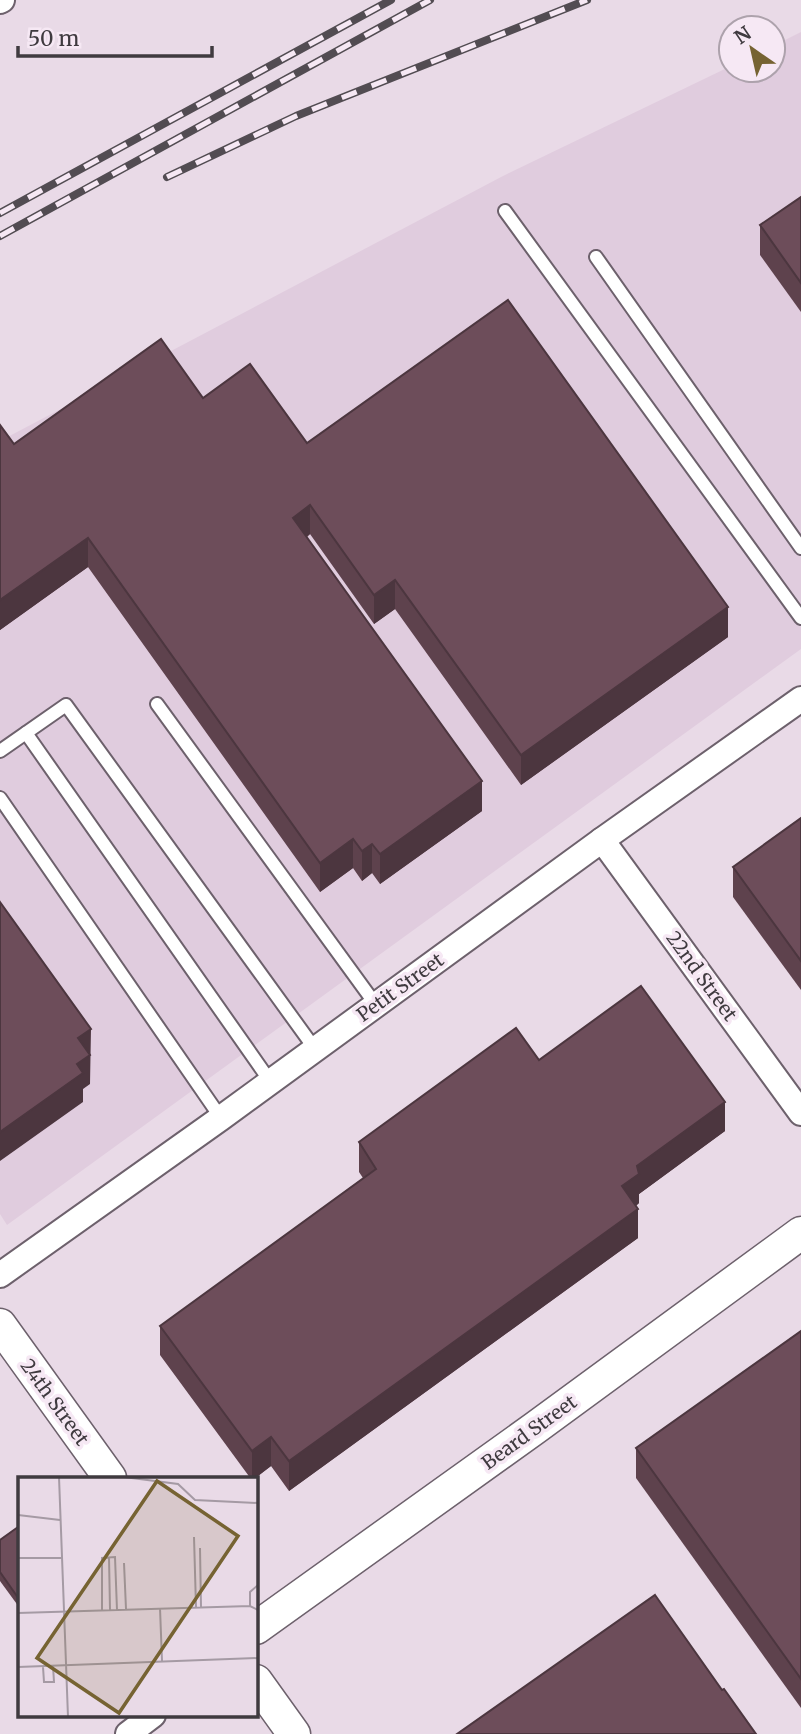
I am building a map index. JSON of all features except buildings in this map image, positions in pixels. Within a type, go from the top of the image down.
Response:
[{"type":"street","name":"Petit Street","points":[[0,1275],[602,839],[801,699]]},
{"type":"street","name":"22nd Street","points":[[602,839],[801,1113]]},
{"type":"street","name":"Beard Street","points":[[257,1627],[801,1233]]},
{"type":"street","name":"24th Street","points":[[0,1325],[109,1477]]},
{"type":"street","points":[[257,1682],[293,1734]]},
{"type":"lane","points":[[505,211],[801,618]]},
{"type":"lane","points":[[596,257],[801,548]]},
{"type":"lane","points":[[157,704],[376,1005]]},
{"type":"lane","points":[[0,751],[66,705],[315,1049]]},
{"type":"lane","points":[[26,733],[270,1081]]},
{"type":"lane","points":[[0,798],[220,1118]]},
{"type":"shaded area","points":[[801,32],[801,649],[7,1225],[0,1214],[0,441],[503,176],[717,73],[717,84],[787,84],[787,39]]},
{"type":"railway","points":[[0,213],[391,0]]},
{"type":"railway","points":[[0,236],[430,0]]},
{"type":"railway","points":[[167,177],[296,116],[587,0]]}]
